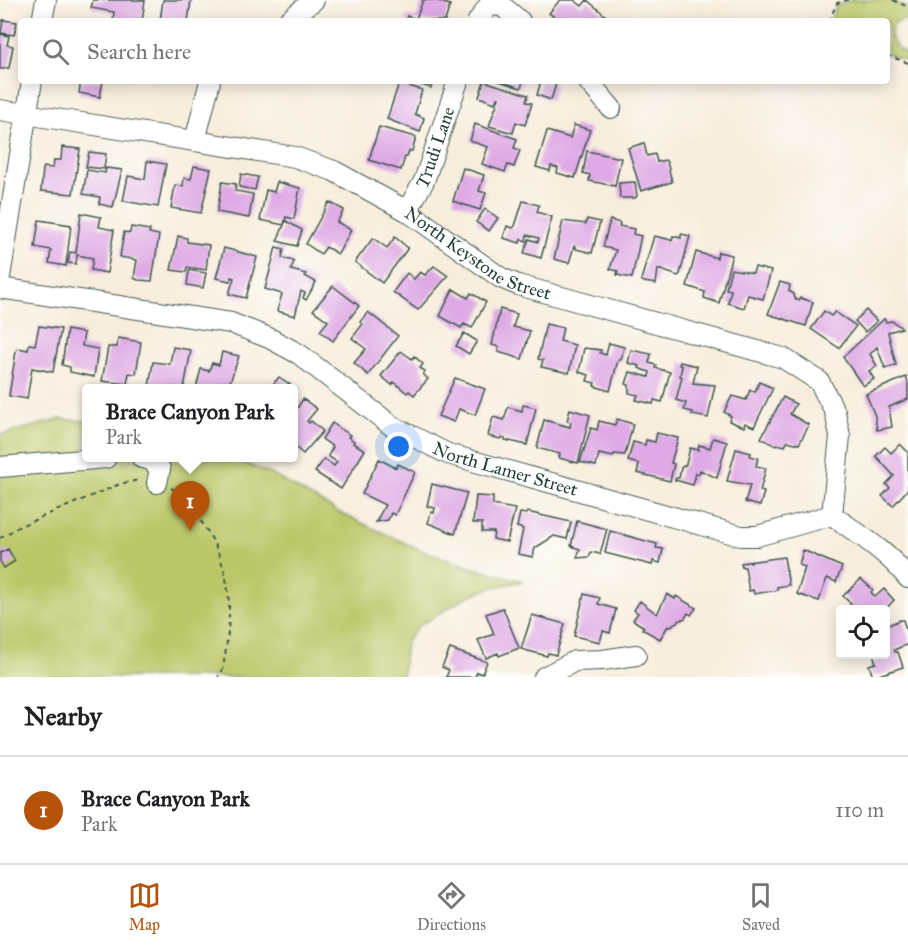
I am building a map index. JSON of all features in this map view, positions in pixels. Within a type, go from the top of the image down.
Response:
[{"type":"street","points":[[43,18],[46,0]]},
{"type":"street","points":[[292,18],[314,0]]},
{"type":"street","points":[[480,18],[489,5],[502,6],[516,18]]},
{"type":"street","points":[[0,277],[31,84]]},
{"type":"street","points":[[195,141],[209,84]]},
{"type":"street","name":"Trudi Lane","points":[[407,211],[424,181],[457,84]]},
{"type":"street","points":[[591,84],[611,108]]},
{"type":"street","name":"North Keystone Street","points":[[0,110],[295,157],[334,171],[407,211],[501,278],[518,285],[783,358],[819,381],[835,412],[840,436],[832,515]]},
{"type":"street","name":"North Lamer Street","points":[[0,288],[231,323],[269,338],[299,354],[392,426],[448,454],[741,536],[758,536],[832,515]]},
{"type":"street","points":[[0,467],[82,460]]},
{"type":"street","points":[[153,462],[160,469],[157,483]]},
{"type":"street","points":[[832,515],[900,566],[908,578]]},
{"type":"street","points":[[544,677],[575,661],[636,655]]},
{"type":"path","points":[[830,18],[837,3],[848,0]]},
{"type":"path","points":[[893,0],[908,7]]},
{"type":"path","points":[[890,56],[908,63]]},
{"type":"path","points":[[0,538],[20,526],[134,480],[157,483],[179,492],[206,527],[226,573],[229,589],[228,628],[223,668],[218,677]]},
{"type":"green space","points":[[852,0],[891,0],[908,8],[908,18],[894,24],[891,34],[896,46],[908,56],[908,62],[890,55],[890,18],[831,18],[837,5]]},
{"type":"green space","points":[[61,419],[82,421],[82,462],[242,462],[271,474],[338,512],[420,550],[470,567],[524,581],[489,588],[465,598],[418,626],[406,642],[402,677],[0,677],[0,435]]},
{"type":"building","points":[[93,0],[145,0],[142,18],[113,18],[114,12],[91,8]]},
{"type":"building","points":[[163,0],[191,0],[188,18],[160,18]]},
{"type":"building","points":[[423,0],[435,0],[450,5],[446,18],[416,18]]},
{"type":"building","points":[[560,0],[574,0],[582,6],[587,0],[605,15],[602,18],[556,18],[549,13]]},
{"type":"building","points":[[3,20],[17,22],[14,35],[1,33]]},
{"type":"building","points":[[0,34],[9,36],[7,45],[13,46],[9,68],[4,69],[0,69]]},
{"type":"building","points":[[80,84],[102,84],[100,97],[79,93]]},
{"type":"building","points":[[399,84],[422,90],[415,114],[424,118],[420,132],[387,119]]},
{"type":"building","points":[[418,84],[432,84],[431,88]]},
{"type":"building","points":[[483,84],[493,84],[528,95],[526,102],[532,103],[525,125],[516,122],[513,133],[489,126],[499,98],[495,103],[479,97]]},
{"type":"building","points":[[508,84],[522,84],[521,88]]},
{"type":"building","points":[[540,84],[556,84],[551,100],[537,95]]},
{"type":"building","points":[[475,124],[517,139],[514,148],[520,150],[514,167],[508,165],[505,172],[482,164],[488,147],[470,141]]},
{"type":"building","points":[[574,125],[590,130],[575,178],[557,173],[558,168],[551,166],[550,171],[536,167],[547,131],[570,138]]},
{"type":"building","points":[[379,127],[416,137],[412,151],[409,151],[405,157],[401,170],[369,160]]},
{"type":"building","points":[[644,143],[647,156],[655,154],[657,162],[665,160],[667,162],[672,182],[641,191],[628,148]]},
{"type":"building","points":[[62,147],[80,149],[73,194],[41,191],[43,169],[44,167],[53,168],[54,160],[61,160]]},
{"type":"building","points":[[587,151],[621,158],[615,186],[589,181],[590,175],[583,173]]},
{"type":"building","points":[[89,152],[106,154],[104,169],[86,167]]},
{"type":"building","points":[[147,161],[166,164],[158,207],[123,201],[128,176],[145,179]]},
{"type":"building","points":[[194,166],[211,169],[201,213],[171,208],[175,185],[183,186],[184,178],[191,179]]},
{"type":"building","points":[[106,168],[122,170],[113,207],[99,204],[100,197],[83,194],[87,170],[105,173]]},
{"type":"building","points":[[463,168],[484,175],[479,191],[486,193],[480,210],[453,201]]},
{"type":"building","points":[[241,174],[258,177],[255,190],[239,187]]},
{"type":"building","points":[[222,182],[236,184],[235,191],[253,194],[249,218],[217,212]]},
{"type":"building","points":[[277,182],[300,188],[294,219],[286,217],[284,224],[286,221],[302,230],[297,246],[277,241],[284,225],[260,220],[266,190],[274,192]]},
{"type":"building","points":[[635,182],[637,196],[620,198],[619,183]]},
{"type":"building","points":[[523,201],[539,205],[537,212],[552,217],[541,258],[524,253],[529,239],[538,242],[539,238],[527,235],[526,241],[521,239],[520,243],[503,238],[507,226],[513,228],[515,226]]},
{"type":"building","points":[[329,202],[344,210],[337,222],[351,230],[338,254],[326,247],[321,254],[306,244]]},
{"type":"building","points":[[485,209],[498,218],[489,231],[476,222]]},
{"type":"building","points":[[81,213],[101,217],[99,227],[114,230],[107,273],[91,270],[93,258],[77,255],[76,264],[68,263],[70,252],[76,253]]},
{"type":"building","points":[[587,219],[600,222],[592,253],[576,249],[574,246],[569,263],[554,259],[563,221],[586,224]]},
{"type":"building","points":[[39,220],[71,225],[66,266],[49,263],[51,250],[35,247]]},
{"type":"building","points":[[610,220],[620,223],[619,226],[634,229],[633,234],[641,236],[632,278],[617,275],[618,271],[610,269],[616,250],[603,247]]},
{"type":"building","points":[[131,227],[150,230],[149,233],[159,235],[152,281],[134,278],[137,260],[120,257],[124,232],[130,233]]},
{"type":"building","points":[[681,234],[690,236],[680,274],[678,276],[658,269],[656,284],[641,280],[654,236],[672,240],[673,236],[681,238]]},
{"type":"building","points":[[178,236],[187,238],[187,242],[209,245],[206,270],[187,267],[186,272],[171,270]]},
{"type":"building","points":[[395,237],[408,248],[382,283],[355,262],[373,238],[387,248]]},
{"type":"building","points":[[276,247],[284,249],[282,258],[294,261],[291,270],[306,274],[305,276],[316,282],[306,300],[303,298],[305,293],[301,291],[295,316],[277,311],[282,294],[265,289]]},
{"type":"building","points":[[224,248],[257,257],[246,298],[229,294],[234,278],[231,277],[230,281],[216,278]]},
{"type":"building","points":[[696,252],[717,258],[718,252],[732,255],[719,303],[704,298],[705,292],[687,286]]},
{"type":"building","points":[[434,266],[448,276],[418,310],[393,292],[407,273],[414,279],[420,272],[425,275]]},
{"type":"building","points":[[755,267],[771,271],[763,299],[748,295],[744,308],[728,303],[731,290],[726,289],[731,269],[753,273]]},
{"type":"building","points":[[189,270],[206,273],[203,288],[187,285]]},
{"type":"building","points":[[780,282],[790,285],[789,291],[794,294],[795,299],[800,298],[813,302],[806,326],[768,314]]},
{"type":"building","points":[[333,286],[359,306],[333,341],[320,331],[328,321],[313,310]]},
{"type":"building","points":[[453,289],[468,298],[471,293],[486,302],[472,328],[464,324],[461,328],[440,316]]},
{"type":"building","points":[[500,309],[517,314],[513,327],[530,331],[522,359],[498,352],[499,347],[492,345]]},
{"type":"building","points":[[866,310],[877,321],[865,332],[855,321]]},
{"type":"building","points":[[824,311],[831,316],[835,312],[856,326],[839,348],[811,329]]},
{"type":"building","points":[[368,312],[398,336],[368,375],[354,363],[366,349],[352,338],[363,324],[360,322]]},
{"type":"building","points":[[884,319],[902,328],[888,332],[896,365],[885,368],[877,347],[870,354],[877,366],[869,371],[874,379],[863,386],[843,357]]},
{"type":"building","points":[[546,324],[563,328],[560,341],[575,345],[569,373],[541,367],[543,360],[538,359]]},
{"type":"building","points":[[39,326],[61,329],[53,372],[32,368],[27,399],[9,396],[16,351],[18,348],[28,350],[29,344],[35,345]]},
{"type":"building","points":[[67,330],[84,333],[82,346],[98,349],[94,377],[70,372],[70,367],[62,365]]},
{"type":"building","points":[[464,333],[477,341],[469,354],[456,346]]},
{"type":"building","points":[[118,338],[141,342],[136,374],[129,373],[127,384],[102,381],[108,347],[117,347]]},
{"type":"building","points":[[609,343],[624,347],[610,391],[594,386],[595,383],[587,381],[589,375],[579,372],[584,348],[601,350],[600,353],[606,355]]},
{"type":"building","points":[[173,347],[191,350],[185,384],[149,384],[153,362],[170,364]]},
{"type":"building","points":[[631,350],[651,354],[649,363],[656,365],[655,368],[670,372],[662,402],[654,400],[653,404],[636,400],[638,395],[629,393],[629,385],[626,384],[630,372],[649,377],[650,372],[628,363]]},
{"type":"building","points":[[401,351],[412,359],[414,356],[423,364],[420,368],[425,371],[423,374],[428,379],[414,395],[409,391],[407,393],[394,382],[392,385],[381,376]]},
{"type":"building","points":[[222,352],[239,356],[229,384],[197,384],[201,369],[209,371],[212,363],[219,365]]},
{"type":"building","points":[[680,362],[697,366],[693,383],[715,385],[708,418],[692,415],[693,412],[684,410],[686,403],[676,400],[682,377],[680,376],[682,366],[679,365]]},
{"type":"building","points":[[279,377],[289,384],[273,384]]},
{"type":"building","points":[[906,377],[908,399],[889,407],[892,427],[877,430],[875,416],[866,394]]},
{"type":"building","points":[[455,378],[485,389],[475,415],[459,409],[454,422],[438,416]]},
{"type":"building","points":[[759,382],[773,388],[754,427],[745,423],[744,427],[729,421],[731,416],[724,412],[732,396],[746,400],[750,390],[755,392]]},
{"type":"building","points":[[783,397],[796,404],[790,414],[809,425],[799,444],[788,441],[785,446],[777,444],[776,446],[761,438]]},
{"type":"building","points":[[303,399],[317,409],[307,421],[309,423],[311,421],[323,431],[303,454],[298,450],[298,407]]},
{"type":"building","points":[[523,405],[536,408],[527,445],[501,437],[500,439],[488,436],[493,417],[504,420],[508,407],[522,411]]},
{"type":"building","points":[[570,409],[590,415],[578,463],[559,458],[560,454],[537,448],[544,420],[570,427],[571,422],[567,421]]},
{"type":"building","points":[[617,419],[633,424],[625,455],[614,454],[613,457],[599,454],[596,466],[580,462],[591,428],[597,430],[599,421],[615,425]]},
{"type":"building","points":[[332,423],[350,435],[348,437],[354,441],[353,443],[365,450],[341,489],[315,472],[324,459],[334,466],[337,462],[328,456],[333,447],[322,439]]},
{"type":"building","points":[[657,433],[678,438],[671,463],[674,464],[670,481],[637,473],[639,464],[628,461],[633,442],[645,445],[646,440],[655,442]]},
{"type":"building","points":[[713,438],[727,442],[717,478],[700,470],[699,474],[696,473],[693,485],[675,480],[679,478],[681,468],[686,464],[690,448],[698,450],[699,445],[710,448]]},
{"type":"building","points":[[900,444],[908,452],[908,489],[893,506],[882,496],[890,488],[886,484],[894,476],[876,456],[885,447],[891,453]]},
{"type":"building","points":[[736,449],[751,453],[750,456],[758,458],[756,466],[766,468],[760,491],[764,492],[760,506],[745,502],[750,485],[727,481]]},
{"type":"building","points":[[379,459],[396,468],[398,464],[415,472],[395,515],[391,513],[388,520],[376,522],[385,505],[362,494]]},
{"type":"building","points":[[432,484],[467,493],[455,534],[428,523],[431,512],[434,513],[435,508],[427,506]]},
{"type":"building","points":[[476,496],[493,497],[493,505],[515,509],[507,542],[493,539],[494,532],[482,532],[482,523],[473,523]]},
{"type":"building","points":[[527,512],[571,522],[567,539],[554,536],[535,548],[533,557],[518,554],[523,529],[517,527],[520,513],[527,514]]},
{"type":"building","points":[[577,521],[607,529],[600,554],[591,552],[589,557],[577,558],[580,549],[571,546]]},
{"type":"building","points":[[610,531],[657,544],[656,548],[663,549],[660,563],[653,561],[652,565],[605,553]]},
{"type":"building","points":[[8,549],[15,561],[4,568],[0,561],[0,553]]},
{"type":"building","points":[[803,550],[842,567],[836,582],[827,578],[819,601],[797,594],[805,567],[799,565]]},
{"type":"building","points":[[784,557],[789,585],[777,587],[777,590],[754,594],[753,590],[749,591],[745,567],[742,567],[741,563]]},
{"type":"building","points":[[861,579],[873,590],[871,592],[875,597],[884,589],[894,600],[890,605],[850,605],[843,596]]},
{"type":"building","points":[[584,594],[600,598],[598,604],[616,609],[610,633],[603,631],[600,642],[574,636]]},
{"type":"building","points":[[667,594],[675,599],[676,596],[696,608],[691,615],[688,613],[685,618],[671,627],[668,626],[660,639],[642,629],[644,627],[633,620],[638,613],[634,610],[640,601],[657,614]]},
{"type":"building","points":[[503,608],[519,648],[499,656],[498,653],[486,658],[478,640],[494,634],[486,614]]},
{"type":"building","points":[[532,615],[565,624],[556,655],[548,653],[547,656],[521,649]]},
{"type":"building","points":[[903,620],[908,636],[908,644],[894,650],[898,652],[903,667],[873,677],[869,665],[876,663],[875,659],[890,659],[890,624]]},
{"type":"building","points":[[450,649],[487,662],[482,674],[477,672],[475,677],[446,677],[449,670],[442,667]]},
{"type":"place","name":"Brace Canyon Park","points":[[190,531]]}]
